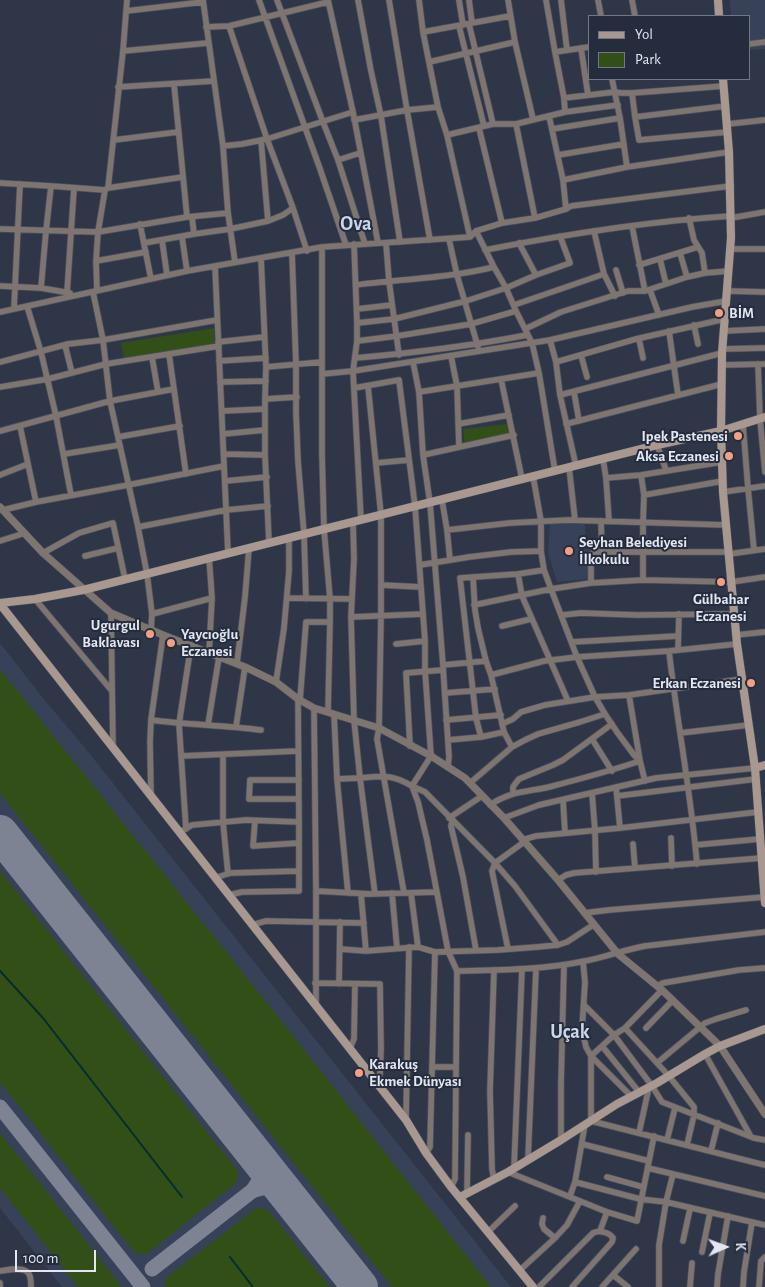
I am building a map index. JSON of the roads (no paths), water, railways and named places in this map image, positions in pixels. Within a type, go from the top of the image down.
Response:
[{"type":"main road","points":[[718,0],[719,15]]},
{"type":"main road","points":[[724,82],[728,128],[731,217],[729,271],[722,351],[722,481],[737,644],[760,806],[765,903]]},
{"type":"main road","points":[[0,603],[84,590],[657,445],[721,431],[763,418]]},
{"type":"main road","points":[[0,603],[151,796],[183,830],[215,878],[406,1120],[426,1154],[451,1187],[464,1195],[488,1232],[533,1287]]},
{"type":"main road","points":[[755,768],[765,765]]},
{"type":"main road","points":[[464,1195],[494,1180],[631,1096],[705,1054],[720,1046],[765,1029]]},
{"type":"street","points":[[127,0],[114,140],[98,232],[95,291],[110,401],[147,574],[152,614],[151,630]]},
{"type":"street","points":[[259,0],[346,245]]},
{"type":"street","points":[[277,0],[338,160],[365,244]]},
{"type":"street","points":[[358,0],[381,116],[400,242]]},
{"type":"street","points":[[389,0],[430,240]]},
{"type":"street","points":[[419,0],[423,32],[438,107],[447,135],[470,237]]},
{"type":"street","points":[[459,0],[475,51],[493,124]]},
{"type":"street","points":[[469,0],[466,24],[466,53],[502,223]]},
{"type":"street","points":[[508,0],[515,42],[533,119]]},
{"type":"street","points":[[546,0],[565,112]]},
{"type":"street","points":[[561,0],[567,50]]},
{"type":"street","points":[[598,0],[601,15]]},
{"type":"street","points":[[632,0],[635,15]]},
{"type":"street","points":[[126,11],[203,1],[223,146],[228,214],[235,262]]},
{"type":"street","points":[[206,27],[229,26],[328,1],[353,112],[378,243]]},
{"type":"street","points":[[423,32],[510,16]]},
{"type":"street","points":[[229,26],[264,139],[293,208],[307,250]]},
{"type":"street","points":[[429,62],[515,42]]},
{"type":"street","points":[[750,44],[765,42]]},
{"type":"street","points":[[123,51],[208,43]]},
{"type":"street","points":[[555,52],[588,46]]},
{"type":"street","points":[[581,48],[588,95]]},
{"type":"street","points":[[612,80],[618,105],[627,167]]},
{"type":"street","points":[[118,87],[214,81]]},
{"type":"street","points":[[564,98],[615,92],[632,93],[724,82]]},
{"type":"street","points":[[174,84],[183,177],[194,234]]},
{"type":"street","points":[[632,93],[639,140],[728,128],[765,120]]},
{"type":"street","points":[[447,135],[493,124],[516,124],[565,112],[618,105]]},
{"type":"street","points":[[635,117],[726,106]]},
{"type":"street","points":[[354,120],[407,110],[438,107]]},
{"type":"street","points":[[223,146],[264,139],[353,112]]},
{"type":"street","points":[[549,116],[564,180],[566,209]]},
{"type":"street","points":[[552,129],[620,118]]},
{"type":"street","points":[[516,124],[535,218]]},
{"type":"street","points":[[114,140],[178,132]]},
{"type":"street","points":[[264,139],[268,221]]},
{"type":"street","points":[[558,155],[624,144]]},
{"type":"street","points":[[564,180],[627,167],[729,152]]},
{"type":"street","points":[[338,160],[360,153]]},
{"type":"street","points":[[0,183],[107,189],[183,177]]},
{"type":"street","points":[[14,308],[20,184]]},
{"type":"street","points":[[42,288],[51,186]]},
{"type":"street","points":[[0,312],[167,275],[322,247],[470,237],[476,232],[502,223],[535,218],[571,206],[731,186]]},
{"type":"street","points":[[67,293],[74,188]]},
{"type":"street","points":[[144,243],[268,221],[293,208]]},
{"type":"street","points":[[485,250],[560,236],[689,218],[731,217],[765,212]]},
{"type":"street","points":[[0,229],[98,232],[190,217],[228,214]]},
{"type":"street","points":[[689,218],[694,240],[702,253],[705,273]]},
{"type":"street","points":[[140,224],[151,279]]},
{"type":"street","points":[[632,226],[639,265],[647,290],[659,315]]},
{"type":"street","points":[[594,231],[604,274],[615,296]]},
{"type":"street","points":[[476,232],[506,288],[532,343],[539,373],[555,471]]},
{"type":"street","points":[[357,323],[394,319],[466,301],[506,288],[570,263],[560,236]]},
{"type":"street","points":[[182,237],[187,271]]},
{"type":"street","points":[[449,239],[457,274],[480,352]]},
{"type":"street","points":[[162,240],[167,275]]},
{"type":"street","points":[[386,243],[399,355]]},
{"type":"street","points":[[519,243],[536,276]]},
{"type":"street","points":[[354,244],[357,309],[357,341],[353,371],[357,521],[351,617],[354,720],[375,894]]},
{"type":"street","points":[[322,247],[322,455],[324,529],[330,599],[331,713],[348,893]]},
{"type":"street","points":[[639,265],[698,247]]},
{"type":"street","points":[[730,249],[765,249]]},
{"type":"street","points":[[96,261],[146,252]]},
{"type":"street","points":[[292,253],[296,412],[306,598]]},
{"type":"street","points":[[680,253],[687,277]]},
{"type":"street","points":[[261,258],[266,358],[265,430],[270,543]]},
{"type":"street","points":[[660,258],[666,284]]},
{"type":"street","points":[[215,266],[228,553]]},
{"type":"street","points":[[356,285],[457,274],[494,267]]},
{"type":"street","points":[[616,270],[623,293]]},
{"type":"street","points":[[355,358],[399,355],[477,344],[526,332],[562,312],[628,291],[647,290],[687,277],[729,271]]},
{"type":"street","points":[[357,341],[471,324],[604,274]]},
{"type":"street","points":[[0,286],[42,288],[78,295]]},
{"type":"street","points":[[727,291],[765,292]]},
{"type":"street","points":[[322,374],[353,371],[550,340],[726,301]]},
{"type":"street","points":[[357,309],[392,305]]},
{"type":"street","points":[[27,306],[48,379],[71,495]]},
{"type":"street","points":[[556,362],[669,331],[724,319]]},
{"type":"street","points":[[0,362],[65,345],[217,320]]},
{"type":"street","points":[[694,325],[698,344]]},
{"type":"street","points":[[724,331],[765,329]]},
{"type":"street","points":[[669,331],[678,396]]},
{"type":"street","points":[[0,387],[48,379],[106,364],[264,338]]},
{"type":"street","points":[[639,339],[643,358]]},
{"type":"street","points":[[550,340],[556,362],[573,466],[575,520]]},
{"type":"street","points":[[65,345],[72,373]]},
{"type":"street","points":[[560,395],[722,351],[765,348]]},
{"type":"street","points":[[169,354],[186,474]]},
{"type":"street","points":[[581,355],[587,377]]},
{"type":"street","points":[[452,356],[457,386],[459,447]]},
{"type":"street","points":[[152,357],[158,392]]},
{"type":"street","points":[[219,361],[266,358]]},
{"type":"street","points":[[266,367],[322,362]]},
{"type":"street","points":[[413,362],[419,392],[423,454],[436,563],[448,740],[448,767]]},
{"type":"street","points":[[758,364],[765,472]]},
{"type":"street","points":[[722,365],[765,364]]},
{"type":"street","points":[[419,392],[539,373]]},
{"type":"street","points":[[501,379],[522,479]]},
{"type":"street","points":[[354,388],[399,380],[415,506],[431,756],[412,786]]},
{"type":"street","points":[[220,382],[266,381]]},
{"type":"street","points":[[566,424],[722,384]]},
{"type":"street","points":[[368,386],[381,515],[379,728],[377,739],[418,947]]},
{"type":"street","points":[[0,432],[110,401],[174,389]]},
{"type":"street","points":[[574,392],[579,421]]},
{"type":"street","points":[[265,399],[297,397]]},
{"type":"street","points":[[222,411],[265,409]]},
{"type":"street","points":[[458,424],[509,414]]},
{"type":"street","points":[[743,425],[754,550]]},
{"type":"street","points":[[20,426],[36,502]]},
{"type":"street","points":[[118,437],[180,426]]},
{"type":"street","points":[[223,434],[265,430]]},
{"type":"street","points":[[423,454],[514,435]]},
{"type":"street","points":[[64,454],[120,445]]},
{"type":"street","points":[[657,445],[666,470]]},
{"type":"street","points":[[224,454],[266,455]]},
{"type":"street","points":[[603,459],[609,521]]},
{"type":"street","points":[[376,463],[409,460]]},
{"type":"street","points":[[606,478],[642,475],[722,462]]},
{"type":"street","points":[[0,475],[28,464]]},
{"type":"street","points":[[224,466],[36,502],[3,512],[43,552],[111,613],[237,663],[276,682],[314,708],[379,728],[431,756],[470,783],[504,818],[558,880],[618,954],[660,988],[720,1046],[765,1114]]},
{"type":"street","points":[[642,475],[644,495],[643,580]]},
{"type":"street","points":[[533,476],[541,521],[541,551],[544,570],[551,589],[577,657],[595,697],[634,756],[640,761]]},
{"type":"street","points":[[225,481],[267,477]]},
{"type":"street","points":[[644,495],[722,481]]},
{"type":"street","points":[[723,492],[765,486]]},
{"type":"street","points":[[442,500],[450,560]]},
{"type":"street","points":[[138,527],[226,510],[268,506]]},
{"type":"street","points":[[447,530],[541,521],[575,520],[726,525]]},
{"type":"street","points":[[601,521],[602,551]]},
{"type":"street","points":[[43,552],[79,533],[113,523],[125,579]]},
{"type":"street","points":[[0,541],[25,533]]},
{"type":"street","points":[[276,682],[290,571],[289,538]]},
{"type":"street","points":[[84,556],[118,548]]},
{"type":"street","points":[[237,663],[249,548]]},
{"type":"street","points":[[591,583],[591,554],[594,552],[729,553],[765,549]]},
{"type":"street","points":[[420,565],[511,552],[541,551]]},
{"type":"street","points":[[209,557],[212,598],[209,653]]},
{"type":"street","points":[[481,737],[476,718],[460,578],[518,574],[544,570]]},
{"type":"street","points":[[518,574],[522,596],[531,620],[568,701]]},
{"type":"street","points":[[473,577],[474,605],[478,628],[495,689],[504,732],[512,747]]},
{"type":"street","points":[[474,605],[591,583],[643,580],[731,582],[765,577]]},
{"type":"street","points":[[381,585],[421,586]]},
{"type":"street","points":[[152,614],[212,598]]},
{"type":"street","points":[[287,598],[352,599]]},
{"type":"street","points":[[35,599],[112,690]]},
{"type":"street","points":[[111,613],[114,748]]},
{"type":"street","points":[[562,615],[581,613],[637,616],[734,614]]},
{"type":"street","points":[[351,617],[423,614]]},
{"type":"street","points":[[678,650],[679,614]]},
{"type":"street","points":[[502,626],[531,620]]},
{"type":"street","points":[[229,895],[242,892],[299,892],[299,699],[306,622],[330,622]]},
{"type":"street","points":[[736,635],[765,632]]},
{"type":"street","points":[[151,796],[151,720],[163,635]]},
{"type":"street","points":[[572,642],[678,636]]},
{"type":"street","points":[[396,644],[425,641]]},
{"type":"street","points":[[491,675],[544,661],[737,644]]},
{"type":"street","points":[[191,645],[179,724],[183,830],[192,825],[223,822],[254,820],[299,822]]},
{"type":"street","points":[[670,651],[697,864]]},
{"type":"street","points":[[208,725],[219,656]]},
{"type":"street","points":[[410,746],[406,673],[470,662],[486,662]]},
{"type":"street","points":[[236,727],[245,667]]},
{"type":"street","points":[[502,724],[510,721],[521,712],[545,705],[742,679]]},
{"type":"street","points":[[445,693],[495,689]]},
{"type":"street","points":[[629,695],[645,781]]},
{"type":"street","points":[[314,708],[316,1005]]},
{"type":"street","points":[[470,783],[512,747],[538,734],[605,714]]},
{"type":"street","points":[[446,720],[500,715]]},
{"type":"street","points":[[151,720],[261,730]]},
{"type":"street","points":[[513,794],[514,784],[519,779],[553,765],[574,753],[612,724]]},
{"type":"street","points":[[680,733],[749,725]]},
{"type":"street","points":[[448,740],[481,737],[504,732]]},
{"type":"street","points":[[592,739],[612,771]]},
{"type":"street","points":[[180,756],[298,751]]},
{"type":"street","points":[[223,754],[223,822],[228,874]]},
{"type":"street","points":[[490,805],[513,794],[612,771],[640,761]]},
{"type":"street","points":[[504,818],[539,805],[645,781],[755,768]]},
{"type":"street","points":[[337,779],[384,776],[399,778],[425,792],[515,886],[558,945]]},
{"type":"street","points":[[616,796],[756,779]]},
{"type":"street","points":[[298,798],[249,799],[250,780],[299,780]]},
{"type":"street","points":[[412,786],[418,802],[448,951],[457,971],[455,1179],[451,1187]]},
{"type":"street","points":[[616,787],[620,828]]},
{"type":"street","points":[[592,792],[596,872]]},
{"type":"street","points":[[451,819],[482,796]]},
{"type":"street","points":[[563,800],[565,833]]},
{"type":"street","points":[[508,949],[492,871],[495,863],[523,841],[536,836],[692,819],[760,806]]},
{"type":"street","points":[[451,819],[476,950]]},
{"type":"street","points":[[254,820],[253,846],[299,843]]},
{"type":"street","points":[[671,838],[672,866]]},
{"type":"street","points":[[696,845],[762,841]]},
{"type":"street","points":[[633,844],[635,868]]},
{"type":"street","points":[[558,880],[570,874],[762,858]]},
{"type":"street","points":[[215,878],[228,874],[299,871]]},
{"type":"street","points":[[316,891],[361,894],[437,892]]},
{"type":"street","points":[[361,894],[366,951]]},
{"type":"street","points":[[392,894],[397,948]]},
{"type":"street","points":[[584,913],[764,898]]},
{"type":"street","points":[[252,925],[266,921],[364,923]]},
{"type":"street","points":[[339,984],[340,922]]},
{"type":"street","points":[[340,949],[366,951],[418,947],[435,952],[558,945],[567,942],[593,925]]},
{"type":"street","points":[[457,971],[536,969],[583,962],[645,946],[765,932]]},
{"type":"street","points":[[406,1120],[410,947]]},
{"type":"street","points":[[426,1154],[430,1147],[435,952]]},
{"type":"street","points":[[583,962],[585,982],[582,1029],[586,1047],[591,1056],[631,1096]]},
{"type":"street","points":[[561,1140],[564,965]]},
{"type":"street","points":[[570,1196],[588,1122],[591,1056],[614,1035],[625,1028],[663,983],[739,970],[765,968]]},
{"type":"street","points":[[522,969],[511,1170],[607,1212],[637,1221],[654,1136]]},
{"type":"street","points":[[528,1159],[536,969]]},
{"type":"street","points":[[494,970],[490,1091],[492,1169],[494,1180]]},
{"type":"street","points":[[315,983],[380,984],[380,1074],[376,1082]]},
{"type":"street","points":[[350,1048],[354,1039],[355,984]]},
{"type":"street","points":[[646,1028],[673,1000]]},
{"type":"street","points":[[584,1004],[614,1035],[662,1102],[754,1138],[765,1140]]},
{"type":"street","points":[[657,1063],[710,1021],[746,1010]]},
{"type":"street","points":[[625,1028],[694,1107],[687,1145]]},
{"type":"street","points":[[602,1046],[639,1092]]},
{"type":"street","points":[[705,1054],[750,1135]]},
{"type":"street","points":[[432,1067],[456,1066]]},
{"type":"street","points":[[639,1133],[650,1086]]},
{"type":"street","points":[[667,1140],[675,1108]]},
{"type":"street","points":[[588,1122],[654,1136],[765,1165]]},
{"type":"street","points":[[711,1151],[718,1123]]},
{"type":"street","points":[[464,1195],[468,1135]]},
{"type":"street","points":[[582,1144],[649,1161]]},
{"type":"street","points":[[648,1168],[765,1196]]},
{"type":"street","points":[[658,1287],[659,1245],[673,1174]]},
{"type":"street","points":[[607,1177],[643,1187]]},
{"type":"street","points":[[574,1182],[640,1199],[666,1202],[765,1225]]},
{"type":"street","points":[[520,1270],[567,1225],[580,1201]]},
{"type":"street","points":[[488,1232],[515,1206]]},
{"type":"street","points":[[683,1241],[690,1208]]},
{"type":"street","points":[[600,1231],[607,1212]]},
{"type":"street","points":[[702,1252],[710,1213]]},
{"type":"street","points":[[717,1287],[728,1216]]},
{"type":"street","points":[[543,1218],[542,1224],[544,1229],[555,1238]]},
{"type":"street","points":[[743,1287],[752,1222]]},
{"type":"street","points":[[539,1287],[591,1234],[600,1231],[610,1235],[613,1238],[612,1242],[572,1287]]},
{"type":"street","points":[[602,1287],[636,1249]]},
{"type":"street","points":[[759,1287],[761,1261],[765,1257]]},
{"type":"street","points":[[690,1287],[692,1263]]},
{"type":"street","points":[[0,1271],[22,1269],[26,1271],[30,1277],[31,1287]]},
{"type":"street","points":[[613,1275],[628,1287]]},
{"type":"waterway","points":[[0,971],[43,1018],[182,1197]]},
{"type":"waterway","points":[[230,1257],[253,1287]]},
{"type":"place","name":"BİM","points":[[719,313]]},
{"type":"place","name":"Ipek Pastenesi","points":[[738,436]]},
{"type":"place","name":"Aksa Eczanesi","points":[[729,456]]},
{"type":"place","name":"Seyhan Belediyesi İlkokulu","points":[[569,551]]},
{"type":"place","name":"Gülbahar Eczanesi","points":[[721,582]]},
{"type":"place","name":"Ugurgul Baklavası","points":[[150,634]]},
{"type":"place","name":"Yaycıoğlu Eczanesi","points":[[171,643]]},
{"type":"place","name":"Erkan Eczanesi","points":[[751,683]]},
{"type":"place","name":"Karakuş Ekmek Dünyası","points":[[359,1073]]},
{"type":"district","name":"Ova","points":[[356,224]]},
{"type":"district","name":"Uçak","points":[[570,1032]]}]
